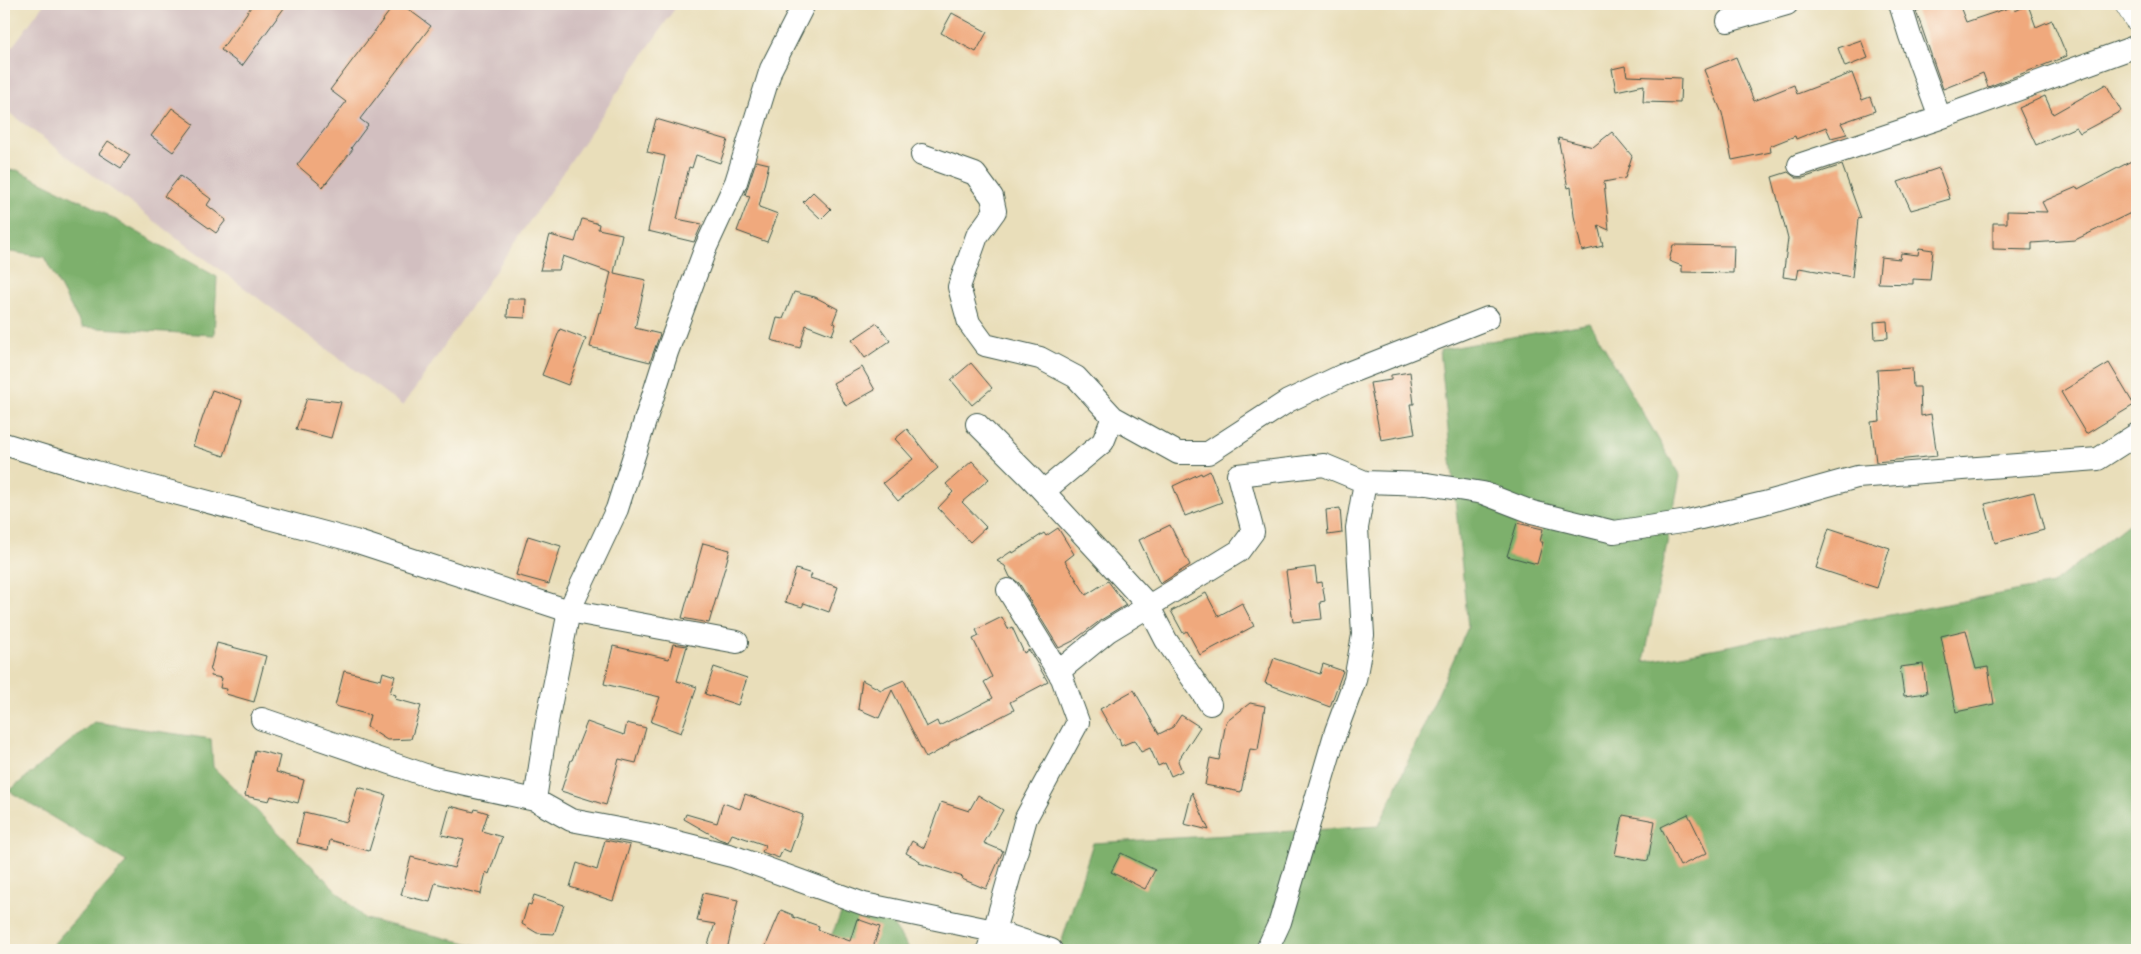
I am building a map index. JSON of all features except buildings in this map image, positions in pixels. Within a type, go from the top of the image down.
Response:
[{"type":"main road","points":[[2129,4],[2137,17]]},
{"type":"street","points":[[535,800],[546,727],[569,611],[617,509],[666,352],[706,247],[736,182],[771,69],[804,4]]},
{"type":"street","points":[[1728,21],[1787,4]]},
{"type":"street","points":[[1900,4],[1940,118]]},
{"type":"street","points":[[1799,165],[1940,118],[2137,46]]},
{"type":"street","points":[[922,155],[975,174],[992,197],[995,211],[978,236],[959,287],[969,323],[986,345],[1040,358],[1076,377],[1113,418],[1178,453],[1208,452],[1288,402],[1343,375],[1488,318]]},
{"type":"street","points":[[1044,491],[1103,442],[1113,418]]},
{"type":"street","points":[[977,424],[1044,491],[1148,605],[1166,640],[1210,704]]},
{"type":"street","points":[[1058,672],[1108,631],[1239,551],[1253,532],[1238,475],[1324,465],[1365,482],[1427,484],[1483,493],[1532,512],[1614,532],[1688,521],[1764,503],[1857,477],[2098,459],[2137,434]]},
{"type":"street","points":[[4,444],[96,472],[355,541],[569,611],[737,642]]},
{"type":"street","points":[[1266,950],[1280,922],[1336,731],[1355,680],[1363,635],[1357,528],[1365,482]]},
{"type":"street","points":[[991,941],[1026,818],[1078,722],[1058,672],[1008,590]]},
{"type":"street","points":[[262,719],[434,778],[535,800],[571,820],[645,834],[732,856],[864,904],[991,941],[1051,950]]},
{"type":"shaded area","points":[[44,4],[678,4],[403,406],[4,109],[4,58]]},
{"type":"green space","points":[[17,170],[91,206],[217,277],[214,335],[82,327],[44,257],[4,251],[4,171]]},
{"type":"green space","points":[[1590,323],[1680,476],[1644,662],[2052,584],[2137,517],[2137,950],[1059,950],[1093,843],[1379,826],[1468,627],[1440,350]]},
{"type":"green space","points":[[94,722],[211,739],[213,767],[365,919],[496,950],[48,950],[127,862],[9,791]]},
{"type":"green space","points":[[843,909],[884,912],[910,950],[825,950]]}]
